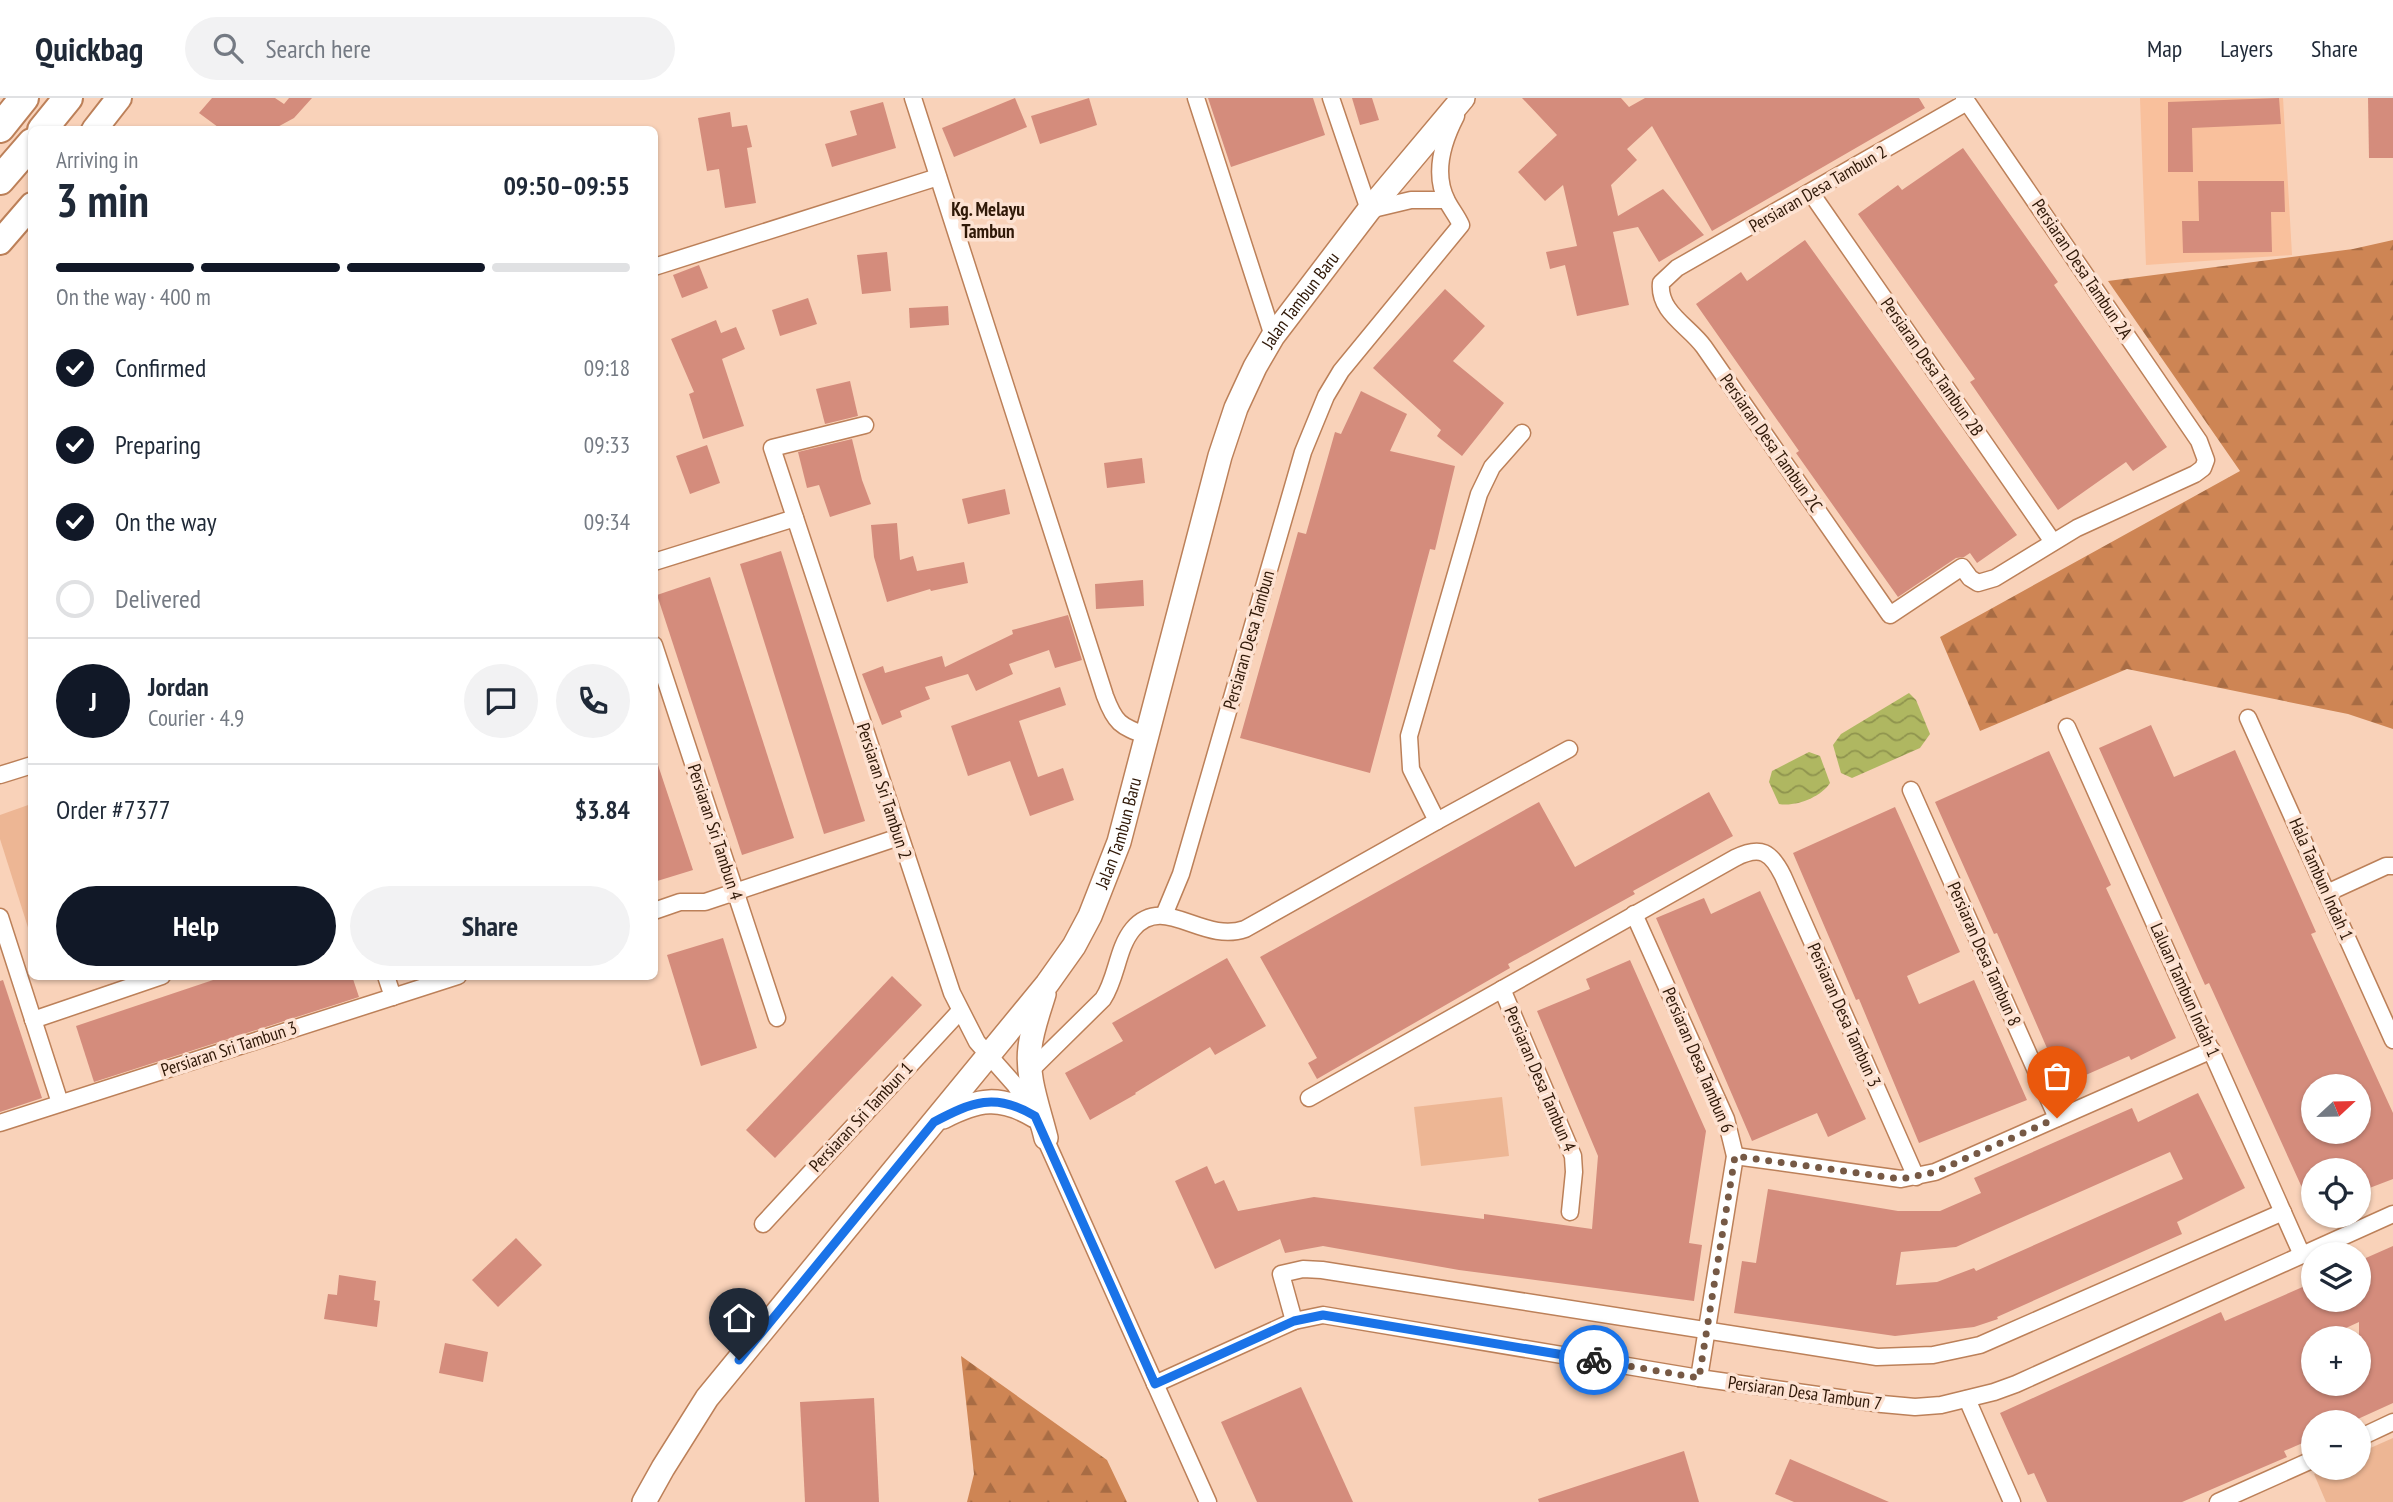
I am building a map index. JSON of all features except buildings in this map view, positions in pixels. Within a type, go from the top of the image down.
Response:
[{"type":"highway","points":[[0,128],[24,98]]},
{"type":"highway","points":[[45,126],[68,98]]},
{"type":"highway","points":[[0,180],[28,148]]},
{"type":"main road","points":[[97,126],[119,98]]},
{"type":"main road","name":"Jalan Tambun Baru","points":[[644,1502],[707,1398],[1047,984],[1074,946],[1105,881],[1119,842],[1220,456],[1236,408],[1273,336],[1370,210],[1464,98]]},
{"type":"main road","points":[[0,242],[28,210]]},
{"type":"main road","points":[[1046,1138],[1030,1071],[1031,1040],[1047,984]]},
{"type":"main road","points":[[934,1122],[969,1104],[983,1101],[1011,1104],[1035,1116]]},
{"type":"street","points":[[913,98],[1105,696],[1113,717],[1122,726],[1147,736]]},
{"type":"street","points":[[1196,98],[1273,336]]},
{"type":"street","points":[[1331,98],[1370,210],[1412,200],[1446,200]]},
{"type":"street","name":"Persiaran Desa Tambun","points":[[1164,915],[1181,874],[1303,452],[1314,423],[1326,396],[1358,349],[1461,225],[1446,200],[1441,172],[1443,145],[1464,98]]},
{"type":"street","name":"Persiaran Desa Tambun 2","points":[[1668,274],[1811,193],[1966,100]]},
{"type":"street","name":"Persiaran Desa Tambun 2A","points":[[1966,100],[2199,441],[2206,460],[2203,468],[2195,474],[2104,514],[2053,542]]},
{"type":"street","points":[[658,266],[938,177]]},
{"type":"street","name":"Persiaran Desa Tambun 2B","points":[[1811,193],[2053,542]]},
{"type":"street","name":"Persiaran Desa Tambun 2C","points":[[1668,274],[1661,283],[1660,291],[1670,312],[1704,347],[1890,615],[1962,567],[1970,578],[1978,583],[1987,582],[2053,542]]},
{"type":"street","name":"Persiaran Sri Tambun 2","points":[[865,425],[772,448],[794,518],[899,837],[960,1010],[977,1042],[1021,1093],[1035,1116],[1208,1502]]},
{"type":"street","points":[[1437,821],[1411,769],[1409,736],[1479,494],[1492,467],[1522,433]]},
{"type":"street","points":[[658,561],[794,518]]},
{"type":"street","name":"Persiaran Sri Tambun 4","points":[[658,657],[777,1018]]},
{"type":"street","name":"Hala Tambun Indah 1","points":[[2248,718],[2393,1040]]},
{"type":"street","name":"Laluan Tambun Indah 1","points":[[2067,727],[2301,1253]]},
{"type":"street","points":[[1030,1071],[1103,999],[1111,986],[1125,943],[1132,930],[1142,921],[1164,915],[1221,933],[1234,933],[1245,929],[1569,749]]},
{"type":"street","points":[[0,775],[28,766]]},
{"type":"street","name":"Persiaran Desa Tambun 8","points":[[1911,790],[2057,1118]]},
{"type":"street","points":[[658,910],[680,902],[705,902],[899,837]]},
{"type":"street","name":"Persiaran Desa Tambun 3","points":[[1634,914],[1745,852],[1762,851],[1769,855],[1783,876],[1916,1177]]},
{"type":"street","points":[[2327,893],[2386,866],[2393,866]]},
{"type":"street","points":[[1309,1098],[1634,914]]},
{"type":"street","name":"Persiaran Desa Tambun 6","points":[[1634,914],[1726,1119],[1735,1156],[1699,1378]]},
{"type":"street","points":[[0,917],[60,1103]]},
{"type":"street","points":[[33,1020],[150,980]]},
{"type":"street","points":[[387,980],[393,997]]},
{"type":"street","name":"Persiaran Sri Tambun 3","points":[[0,1123],[446,980]]},
{"type":"street","name":"Persiaran Desa Tambun 4","points":[[1502,989],[1573,1156],[1570,1212]]},
{"type":"street","name":"Persiaran Sri Tambun 1","points":[[763,1224],[960,1010]]},
{"type":"street","points":[[1735,1156],[1885,1179],[1916,1177],[1958,1162],[2211,1050]]},
{"type":"street","points":[[1294,1321],[1281,1274],[1303,1269],[1322,1269],[1877,1357],[1933,1355],[1957,1351],[2013,1331],[2283,1212]]},
{"type":"street","name":"Persiaran Desa Tambun 7","points":[[2330,1242],[2393,1213]]},
{"type":"street","name":"Persiaran Desa Tambun 7","points":[[1155,1384],[1294,1321],[1323,1315],[1699,1378],[1882,1404],[1915,1407],[1941,1405],[2016,1384],[2301,1255]]},
{"type":"street","points":[[1966,1399],[2012,1502]]},
{"type":"street","points":[[2371,1432],[2393,1422]]},
{"type":"street","points":[[2218,1502],[2301,1465]]},
{"type":"shaded area","points":[[2140,98],[2283,98],[2292,255],[2146,265]]},
{"type":"shaded area","points":[[28,805],[28,928],[0,839],[0,815]]},
{"type":"shaded area","points":[[1502,1097],[1509,1156],[1421,1166],[1414,1107]]},
{"type":"shaded area","points":[[2393,1438],[2393,1502],[2326,1502],[2317,1480],[2371,1480],[2371,1448]]},
{"type":"green space","points":[[2393,240],[2393,729],[2348,714],[2127,669],[1980,731],[1940,637],[2240,471],[2108,281],[2353,249]]},
{"type":"green space","points":[[961,1356],[1107,1460],[1127,1502],[967,1502],[974,1474]]},
{"type":"water","points":[[1909,693],[1916,700],[1930,734],[1920,748],[1852,778],[1841,773],[1833,745],[1841,734]]},
{"type":"water","points":[[1809,752],[1820,756],[1830,783],[1821,793],[1808,800],[1779,804],[1769,782],[1772,771]]},
{"type":"way so far","points":[[1594,1360],[1699,1378],[1735,1156],[1885,1179],[1901,1179],[1935,1172],[2057,1118]]},
{"type":"district","name":"Kg. Melayu Tambun","points":[[988,220]]},
{"type":"route","points":[[739,1360],[934,1122],[969,1104],[997,1101],[1021,1107],[1035,1116],[1155,1384],[1294,1321],[1323,1315],[1594,1360]]}]
